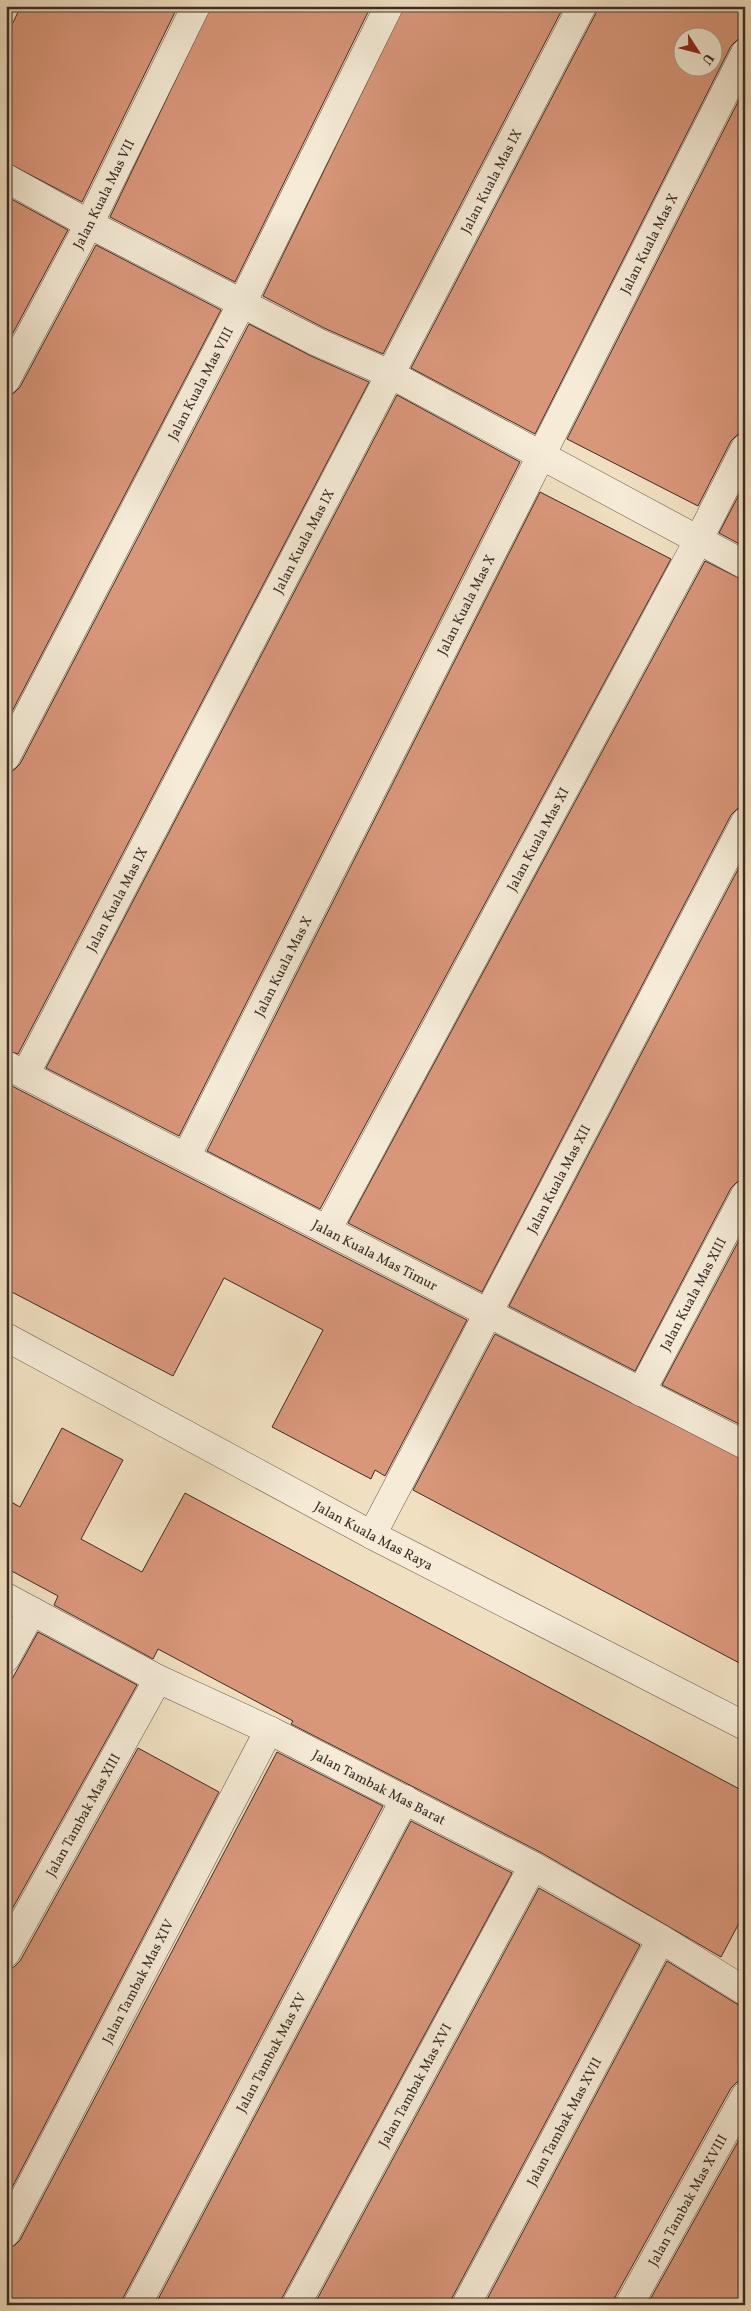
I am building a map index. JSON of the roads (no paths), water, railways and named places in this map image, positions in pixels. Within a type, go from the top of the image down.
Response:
[{"type":"street","name":"Jalan Kuala Mas VII","points":[[6,380],[89,224],[196,6]]},
{"type":"street","name":"Jalan Kuala Mas VIII","points":[[6,757],[243,301],[389,6]]},
{"type":"street","name":"Jalan Kuala Mas IX","points":[[16,1070],[390,374],[582,6]]},
{"type":"street","name":"Jalan Kuala Mas X","points":[[186,1158],[745,53]]},
{"type":"street","points":[[6,178],[89,224],[243,301],[317,342],[390,374],[541,457],[699,539],[745,566]]},
{"type":"street","name":"Jalan Kuala Mas XI","points":[[327,1230],[699,539],[745,448]]},
{"type":"street","name":"Jalan Kuala Mas XII","points":[[372,1535],[745,822]]},
{"type":"street","name":"Jalan Kuala Mas Timur","points":[[16,1070],[745,1445]]},
{"type":"street","name":"Jalan Kuala Mas XIII","points":[[641,1392],[745,1195]]},
{"type":"street","name":"Jalan Kuala Mas Raya","points":[[6,1337],[372,1535],[745,1726]]},
{"type":"street","name":"Jalan Tambak Mas Barat","points":[[6,1597],[158,1678],[269,1730],[533,1866],[661,1939],[745,1991]]},
{"type":"street","points":[[6,1658],[32,1611]]},
{"type":"street","name":"Jalan Tambak Mas XIII","points":[[6,1952],[158,1678]]},
{"type":"street","name":"Jalan Tambak Mas XIV","points":[[6,2233],[269,1730]]},
{"type":"street","name":"Jalan Tambak Mas XV","points":[[137,2305],[405,1799]]},
{"type":"street","name":"Jalan Tambak Mas XVI","points":[[296,2305],[533,1866]]},
{"type":"street","name":"Jalan Tambak Mas XVII","points":[[466,2305],[661,1939]]},
{"type":"street","name":"Jalan Tambak Mas XVIII","points":[[629,2305],[745,2096]]}]
